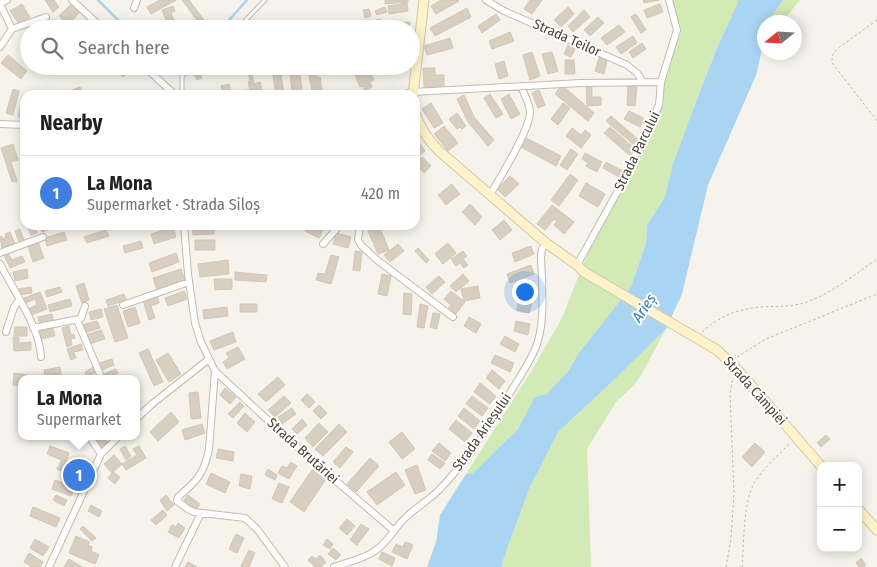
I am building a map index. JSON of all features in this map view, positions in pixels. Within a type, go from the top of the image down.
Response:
[{"type":"main road","points":[[420,34],[424,0]]},
{"type":"main road","points":[[413,90],[415,75]]},
{"type":"main road","name":"Strada Câmpiei","points":[[420,127],[439,151],[546,243],[584,272],[717,350],[730,361],[817,462]]},
{"type":"main road","points":[[862,513],[877,530]]},
{"type":"street","points":[[7,0],[0,4],[12,29]]},
{"type":"street","points":[[72,0],[93,20]]},
{"type":"street","points":[[134,8],[137,0]]},
{"type":"street","name":"Strada Teilor","points":[[486,0],[504,11],[627,65],[637,73],[643,82]]},
{"type":"street","name":"Strada Parcului","points":[[577,265],[620,187],[659,106],[661,82],[677,30],[669,0]]},
{"type":"street","points":[[38,20],[46,17]]},
{"type":"street","points":[[0,47],[12,29],[20,26]]},
{"type":"street","points":[[154,75],[170,90]]},
{"type":"street","points":[[420,93],[581,83],[661,82]]},
{"type":"street","points":[[490,195],[516,150],[527,124],[530,112],[521,86]]},
{"type":"street","points":[[1,125],[20,124]]},
{"type":"street","points":[[184,230],[195,323],[200,342],[215,371],[207,460],[195,483],[177,500],[188,509],[201,513],[245,518],[257,529],[285,567]]},
{"type":"street","points":[[323,244],[336,230]]},
{"type":"street","points":[[359,230],[358,240],[361,246],[454,317]]},
{"type":"street","points":[[0,253],[43,237]]},
{"type":"street","name":"Strada Arieșului","points":[[334,567],[370,554],[386,541],[393,530],[415,508],[425,503],[439,490],[460,466],[498,412],[533,355],[542,328],[541,257],[542,249],[546,243]]},
{"type":"street","points":[[0,264],[33,328],[40,346],[41,357]]},
{"type":"street","points":[[123,305],[189,282]]},
{"type":"street","points":[[6,332],[14,307],[19,300]]},
{"type":"street","points":[[33,328],[77,320],[81,318],[85,306]]},
{"type":"street","points":[[77,320],[100,375]]},
{"type":"street","points":[[140,415],[209,359]]},
{"type":"street","name":"Strada Brutăriei","points":[[215,371],[299,449],[393,530]]},
{"type":"street","points":[[91,440],[101,454]]},
{"type":"street","points":[[50,567],[101,454],[115,440]]},
{"type":"street","points":[[175,567],[201,513]]},
{"type":"lane","points":[[246,20],[265,0]]},
{"type":"lane","points":[[182,90],[183,75]]},
{"type":"path","points":[[877,20],[837,50],[832,56],[832,60],[833,64],[877,121]]},
{"type":"path","points":[[697,337],[711,324],[724,316],[741,310],[804,303],[830,291],[877,259]]},
{"type":"path","points":[[730,361],[766,339],[877,294]]},
{"type":"path","points":[[726,567],[731,539],[734,492],[730,394],[731,384],[737,369]]},
{"type":"path","points":[[742,567],[747,510],[751,490],[759,476],[795,438]]},
{"type":"green space","points":[[667,0],[739,0],[717,48],[689,120],[673,164],[665,197],[647,225],[646,243],[631,287],[578,354],[569,370],[547,394],[535,398],[518,429],[473,473],[466,474],[532,370],[561,320],[585,260],[657,107],[675,32]]},
{"type":"green space","points":[[783,0],[800,0],[788,15],[772,15]]},
{"type":"green space","points":[[666,329],[640,377],[616,402],[587,449],[591,567],[502,567],[530,486],[558,432]]},
{"type":"water","name":"Arieș","points":[[739,0],[783,0],[772,15],[757,15],[757,60],[760,60],[757,73],[708,185],[682,294],[666,329],[558,432],[529,489],[502,567],[427,567],[436,542],[440,515],[466,474],[473,473],[518,429],[535,397],[547,394],[569,370],[578,354],[631,287],[646,243],[647,225],[665,197],[673,164],[717,48]]},
{"type":"building","points":[[45,0],[54,0],[59,7],[53,12]]},
{"type":"building","points":[[160,0],[176,0],[151,14],[147,7]]},
{"type":"building","points":[[182,0],[189,0],[204,20],[197,20]]},
{"type":"building","points":[[385,0],[408,0],[408,2],[385,4]]},
{"type":"building","points":[[441,0],[459,1],[436,14],[431,6]]},
{"type":"building","points":[[530,0],[542,0],[532,14],[524,9]]},
{"type":"building","points":[[643,0],[659,0],[644,3]]},
{"type":"building","points":[[72,3],[80,12],[73,20],[63,20],[59,16]]},
{"type":"building","points":[[407,3],[408,11],[389,14],[388,6]]},
{"type":"building","points":[[22,4],[30,17],[25,20],[20,20],[19,24],[10,11]]},
{"type":"building","points":[[660,4],[663,12],[647,18],[644,10]]},
{"type":"building","points":[[173,6],[175,11],[171,13],[174,20],[166,20],[162,10]]},
{"type":"building","points":[[385,7],[387,12],[377,15],[375,11]]},
{"type":"building","points":[[568,7],[574,14],[561,27],[554,20]]},
{"type":"building","points":[[467,8],[471,17],[435,36],[430,28]]},
{"type":"building","points":[[369,9],[371,16],[365,18],[363,10]]},
{"type":"building","points":[[584,10],[590,17],[573,32],[568,26]]},
{"type":"building","points":[[496,14],[500,20],[482,33],[478,26]]},
{"type":"building","points":[[636,14],[646,30],[641,33],[631,17]]},
{"type":"building","points":[[598,17],[604,23],[590,36],[584,30]]},
{"type":"building","points":[[619,25],[625,32],[607,45],[601,38]]},
{"type":"building","points":[[510,32],[514,41],[492,49],[489,41]]},
{"type":"building","points":[[633,36],[637,43],[621,54],[616,47]]},
{"type":"building","points":[[450,38],[453,48],[427,55],[424,46]]},
{"type":"building","points":[[642,43],[646,49],[633,58],[629,52]]},
{"type":"building","points":[[568,45],[575,49],[571,57],[564,54]]},
{"type":"building","points":[[532,52],[540,76],[530,80],[523,55]]},
{"type":"building","points":[[552,52],[558,71],[548,74],[542,54]]},
{"type":"building","points":[[8,55],[20,65],[20,75],[24,75],[21,79],[1,63]]},
{"type":"building","points":[[599,58],[607,60],[604,74],[595,71]]},
{"type":"building","points":[[565,60],[574,60],[575,74],[565,74]]},
{"type":"building","points":[[504,61],[508,76],[499,79],[495,64]]},
{"type":"building","points":[[423,68],[435,68],[435,75],[444,75],[444,86],[424,87]]},
{"type":"building","points":[[194,75],[200,75],[202,78],[197,80]]},
{"type":"building","points":[[249,75],[252,75],[254,84],[260,82],[262,90],[250,90],[248,82],[250,81]]},
{"type":"building","points":[[273,75],[281,75],[283,90],[275,90]]},
{"type":"building","points":[[290,75],[300,75],[302,89],[292,90]]},
{"type":"building","points":[[309,75],[316,75],[317,78],[320,77],[322,90],[312,90]]},
{"type":"building","points":[[355,75],[372,75],[374,80],[370,82],[372,87],[365,90],[363,86],[360,87]]},
{"type":"building","points":[[229,84],[230,90],[222,90],[221,86]]},
{"type":"building","points":[[586,84],[592,84],[592,97],[601,97],[601,105],[587,106]]},
{"type":"building","points":[[562,85],[594,113],[588,121],[555,94]]},
{"type":"building","points":[[628,86],[637,87],[635,106],[627,105]]},
{"type":"building","points":[[13,89],[19,91],[13,115],[6,113]]},
{"type":"building","points":[[539,90],[545,105],[538,108],[532,93]]},
{"type":"building","points":[[490,94],[503,114],[496,118],[484,98]]},
{"type":"building","points":[[509,94],[520,114],[511,119],[501,99]]},
{"type":"building","points":[[464,95],[474,117],[494,140],[488,146],[468,122],[457,99]]},
{"type":"building","points":[[431,103],[443,123],[434,128],[422,109]]},
{"type":"building","points":[[563,103],[570,108],[558,125],[551,119]]},
{"type":"building","points":[[629,111],[645,119],[640,127],[624,119]]},
{"type":"building","points":[[457,113],[466,126],[462,129],[460,127],[457,129],[449,119]]},
{"type":"building","points":[[611,116],[640,141],[635,146],[606,121]]},
{"type":"building","points":[[444,126],[458,143],[448,151],[434,134]]},
{"type":"building","points":[[610,127],[634,148],[629,155],[604,133]]},
{"type":"building","points":[[572,128],[581,135],[585,130],[591,135],[581,148],[566,136]]},
{"type":"building","points":[[526,138],[561,156],[556,166],[521,147]]},
{"type":"building","points":[[13,144],[18,160],[11,162],[17,181],[12,182],[1,148]]},
{"type":"building","points":[[420,144],[425,151],[420,155]]},
{"type":"building","points":[[571,149],[578,154],[567,170],[560,165]]},
{"type":"building","points":[[585,153],[602,162],[597,172],[586,166],[588,163],[582,159]]},
{"type":"building","points":[[422,157],[431,166],[424,173],[420,169],[420,159]]},
{"type":"building","points":[[606,162],[623,171],[619,177],[603,168]]},
{"type":"building","points":[[570,174],[578,180],[559,206],[551,200]]},
{"type":"building","points":[[510,176],[519,184],[505,197],[497,189]]},
{"type":"building","points":[[586,183],[605,194],[598,207],[579,196]]},
{"type":"building","points":[[452,184],[460,194],[446,205],[438,195]]},
{"type":"building","points":[[470,204],[482,217],[475,225],[462,212]]},
{"type":"building","points":[[552,205],[574,222],[564,234],[554,225],[557,221],[554,219],[545,230],[537,224]]},
{"type":"building","points":[[504,220],[512,230],[500,240],[492,230]]},
{"type":"building","points":[[20,229],[24,240],[19,242],[15,231]]},
{"type":"building","points":[[29,230],[36,230],[37,233],[31,235]]},
{"type":"building","points":[[106,230],[109,236],[87,243],[84,237]]},
{"type":"building","points":[[164,230],[174,230],[176,237],[154,244],[151,234]]},
{"type":"building","points":[[192,230],[214,230],[214,234],[193,235]]},
{"type":"building","points":[[305,230],[323,230],[319,238]]},
{"type":"building","points":[[381,230],[389,250],[378,254],[368,231]]},
{"type":"building","points":[[10,232],[15,244],[2,248],[0,237],[2,236],[2,239],[6,237],[5,234]]},
{"type":"building","points":[[64,232],[67,240],[47,246],[45,238]]},
{"type":"building","points":[[336,233],[351,237],[348,248],[333,244]]},
{"type":"building","points":[[195,240],[215,240],[215,250],[195,250]]},
{"type":"building","points":[[141,241],[143,248],[125,253],[123,246]]},
{"type":"building","points":[[38,242],[44,258],[33,262],[28,246]]},
{"type":"building","points":[[448,243],[456,253],[443,264],[435,254]]},
{"type":"building","points":[[398,244],[404,251],[390,262],[384,255]]},
{"type":"building","points":[[531,246],[534,254],[515,262],[512,253]]},
{"type":"building","points":[[418,248],[429,260],[426,263],[415,251]]},
{"type":"building","points":[[355,251],[362,252],[360,271],[353,270]]},
{"type":"building","points":[[463,251],[467,256],[463,259],[468,265],[464,268],[460,263],[456,266],[451,259]]},
{"type":"building","points":[[8,253],[12,260],[22,256],[25,262],[10,268],[4,255]]},
{"type":"building","points":[[176,253],[179,262],[152,272],[149,263]]},
{"type":"building","points":[[331,255],[339,257],[331,284],[316,280],[318,273],[325,274]]},
{"type":"building","points":[[228,260],[229,274],[200,277],[198,264]]},
{"type":"building","points":[[531,265],[534,274],[510,283],[507,274]]},
{"type":"building","points":[[27,269],[28,278],[15,281],[13,272]]},
{"type":"building","points":[[181,269],[185,280],[157,290],[153,278]]},
{"type":"building","points":[[235,272],[267,275],[266,282],[235,280]]},
{"type":"building","points":[[382,274],[391,276],[387,296],[378,294]]},
{"type":"building","points":[[463,274],[469,281],[456,292],[450,286]]},
{"type":"building","points":[[439,276],[445,282],[432,294],[426,287]]},
{"type":"building","points":[[214,279],[232,279],[232,289],[215,290]]},
{"type":"building","points":[[84,283],[89,300],[82,303],[76,286]]},
{"type":"building","points":[[515,283],[530,283],[531,294],[515,295]]},
{"type":"building","points":[[478,286],[480,298],[464,301],[461,289]]},
{"type":"building","points":[[31,287],[32,293],[19,295],[18,289]]},
{"type":"building","points":[[60,287],[62,292],[47,297],[45,291]]},
{"type":"building","points":[[184,291],[187,299],[168,306],[165,298]]},
{"type":"building","points":[[451,291],[465,302],[455,315],[448,309],[451,305],[444,299]]},
{"type":"building","points":[[40,292],[47,309],[31,315],[28,309],[37,305],[35,299],[26,303],[24,298]]},
{"type":"building","points":[[404,293],[412,294],[411,315],[403,314]]},
{"type":"building","points":[[124,294],[126,300],[108,306],[106,300]]},
{"type":"building","points":[[157,295],[159,303],[151,306],[155,318],[149,320],[143,300]]},
{"type":"building","points":[[70,299],[72,306],[50,312],[48,305]]},
{"type":"building","points":[[519,300],[532,303],[529,313],[517,310]]},
{"type":"building","points":[[240,304],[257,304],[257,312],[240,312]]},
{"type":"building","points":[[420,304],[428,306],[424,328],[417,327]]},
{"type":"building","points":[[117,305],[128,338],[115,342],[104,309]]},
{"type":"building","points":[[135,307],[140,323],[128,327],[123,311]]},
{"type":"building","points":[[227,307],[228,316],[204,319],[203,310]]},
{"type":"building","points":[[101,309],[103,317],[91,320],[89,312]]},
{"type":"building","points":[[433,313],[440,314],[437,329],[430,327]]},
{"type":"building","points":[[52,314],[54,323],[40,326],[38,317]]},
{"type":"building","points":[[469,317],[481,324],[476,333],[464,326]]},
{"type":"building","points":[[97,321],[100,328],[84,333],[82,325]]},
{"type":"building","points":[[516,321],[530,324],[528,335],[514,331]]},
{"type":"building","points":[[69,326],[71,335],[74,334],[75,338],[71,339],[72,345],[67,347],[62,328]]},
{"type":"building","points":[[15,327],[27,327],[27,336],[14,336]]},
{"type":"building","points":[[53,328],[55,336],[41,339],[39,331]]},
{"type":"building","points":[[101,330],[105,339],[90,344],[86,335]]},
{"type":"building","points":[[233,332],[236,342],[214,350],[210,341]]},
{"type":"building","points":[[505,336],[519,344],[515,352],[500,344]]},
{"type":"building","points":[[13,337],[19,337],[19,343],[31,342],[31,350],[14,351]]},
{"type":"building","points":[[81,344],[83,350],[74,352],[76,358],[71,360],[67,349]]},
{"type":"building","points":[[238,347],[245,359],[227,369],[223,362],[229,358],[226,353]]},
{"type":"building","points":[[148,349],[163,382],[154,386],[139,353]]},
{"type":"building","points":[[168,353],[181,374],[169,382],[156,360]]},
{"type":"building","points":[[495,355],[514,363],[510,372],[491,363]]},
{"type":"building","points":[[112,359],[114,365],[102,370],[99,363]]},
{"type":"building","points":[[60,367],[61,375],[45,375],[44,370]]},
{"type":"building","points":[[93,367],[96,372],[86,375],[85,372]]},
{"type":"building","points":[[116,369],[118,373],[113,375],[104,374]]},
{"type":"building","points":[[492,370],[505,381],[499,389],[486,378]]},
{"type":"building","points":[[14,373],[29,375],[18,375],[18,386],[13,385]]},
{"type":"building","points":[[278,377],[285,385],[266,402],[258,394]]},
{"type":"building","points":[[480,383],[496,396],[490,404],[474,392]]},
{"type":"building","points":[[225,388],[236,397],[230,404],[220,395]]},
{"type":"building","points":[[198,392],[201,418],[191,419],[189,393]]},
{"type":"building","points":[[307,394],[315,402],[309,408],[301,400]]},
{"type":"building","points":[[284,396],[291,403],[275,417],[268,410]]},
{"type":"building","points":[[472,396],[488,408],[482,416],[466,404]]},
{"type":"building","points":[[240,402],[244,406],[233,418],[228,414]]},
{"type":"building","points":[[319,405],[327,413],[321,419],[313,411]]},
{"type":"building","points":[[292,408],[296,414],[282,424],[278,417]]},
{"type":"building","points":[[464,408],[480,421],[474,429],[458,416]]},
{"type":"building","points":[[171,412],[179,422],[158,441],[150,432]]},
{"type":"building","points":[[245,413],[255,422],[247,432],[237,423]]},
{"type":"building","points":[[302,419],[307,425],[297,434],[292,429]]},
{"type":"building","points":[[456,420],[472,433],[465,442],[449,429]]},
{"type":"building","points":[[319,423],[328,432],[313,447],[305,438]]},
{"type":"building","points":[[202,424],[205,433],[185,440],[182,430]]},
{"type":"building","points":[[339,424],[347,432],[323,456],[315,449]]},
{"type":"building","points":[[402,432],[415,449],[402,459],[389,442]]},
{"type":"building","points":[[826,435],[830,439],[821,447],[817,443]]},
{"type":"building","points":[[97,440],[106,440],[108,443],[102,447]]},
{"type":"building","points":[[439,443],[451,453],[445,461],[432,451]]},
{"type":"building","points":[[755,443],[765,452],[752,467],[742,457]]},
{"type":"building","points":[[50,446],[69,453],[66,462],[47,454]]},
{"type":"building","points":[[125,446],[131,456],[126,460],[120,449]]},
{"type":"building","points":[[139,446],[146,458],[126,470],[122,464],[137,455],[133,449]]},
{"type":"building","points":[[346,447],[353,452],[340,468],[333,462]]},
{"type":"building","points":[[218,449],[234,452],[233,461],[216,458]]},
{"type":"building","points":[[432,454],[445,463],[440,469],[428,460]]},
{"type":"building","points":[[114,455],[122,464],[112,473],[104,464]]},
{"type":"building","points":[[370,458],[379,466],[356,492],[347,484]]},
{"type":"building","points":[[61,461],[85,472],[81,480],[57,469]]},
{"type":"building","points":[[291,462],[297,466],[289,479],[278,473],[282,466],[287,468]]},
{"type":"building","points":[[417,465],[426,490],[415,494],[405,470]]},
{"type":"building","points":[[268,469],[277,475],[275,480],[265,475]]},
{"type":"building","points":[[312,470],[326,479],[304,512],[290,502]]},
{"type":"building","points":[[113,472],[120,477],[115,484],[108,478]]},
{"type":"building","points":[[396,472],[405,485],[377,505],[367,492]]},
{"type":"building","points":[[211,473],[230,482],[225,493],[206,484]]},
{"type":"building","points":[[241,474],[252,476],[250,489],[239,486]]},
{"type":"building","points":[[55,480],[75,488],[71,496],[52,489]]},
{"type":"building","points":[[279,483],[289,487],[282,503],[272,499]]},
{"type":"building","points":[[56,495],[67,500],[64,506],[53,500]]},
{"type":"building","points":[[166,495],[174,505],[167,511],[160,500]]},
{"type":"building","points":[[188,495],[200,504],[196,510],[184,500]]},
{"type":"building","points":[[91,505],[102,511],[99,517],[88,511]]},
{"type":"building","points":[[33,507],[60,518],[56,527],[30,516]]},
{"type":"building","points":[[163,510],[167,515],[156,525],[151,520]]},
{"type":"building","points":[[347,519],[355,526],[347,535],[339,528]]},
{"type":"building","points":[[178,523],[185,528],[179,538],[168,532],[172,525],[176,527]]},
{"type":"building","points":[[361,524],[369,529],[357,545],[350,540]]},
{"type":"building","points":[[83,526],[96,538],[92,541],[80,529]]},
{"type":"building","points":[[236,534],[244,538],[237,553],[229,549]]},
{"type":"building","points":[[76,536],[90,542],[88,545],[92,547],[91,551],[99,555],[95,564],[69,553]]},
{"type":"building","points":[[35,539],[49,547],[43,556],[30,548]]},
{"type":"building","points":[[327,539],[333,544],[330,549],[323,545]]},
{"type":"building","points":[[405,542],[413,545],[407,559],[392,552],[396,544],[403,547]]},
{"type":"building","points":[[333,548],[341,555],[336,560],[328,554]]},
{"type":"building","points":[[249,550],[255,553],[249,567],[241,566]]},
{"type":"building","points":[[382,552],[395,558],[392,566],[379,559]]},
{"type":"building","points":[[29,553],[43,562],[40,567],[32,567],[24,562]]},
{"type":"building","points":[[320,555],[326,562],[321,567],[315,567],[308,560],[312,556],[316,559]]},
{"type":"building","points":[[861,558],[866,565],[859,567],[856,563]]},
{"type":"building","points":[[69,559],[82,567],[64,567]]},
{"type":"building","points":[[188,562],[197,567],[185,567]]},
{"type":"waterway","points":[[98,0],[118,20]]},
{"type":"waterway","points":[[229,20],[247,0]]},
{"type":"place","name":"La Mona","points":[[79,475]]}]
